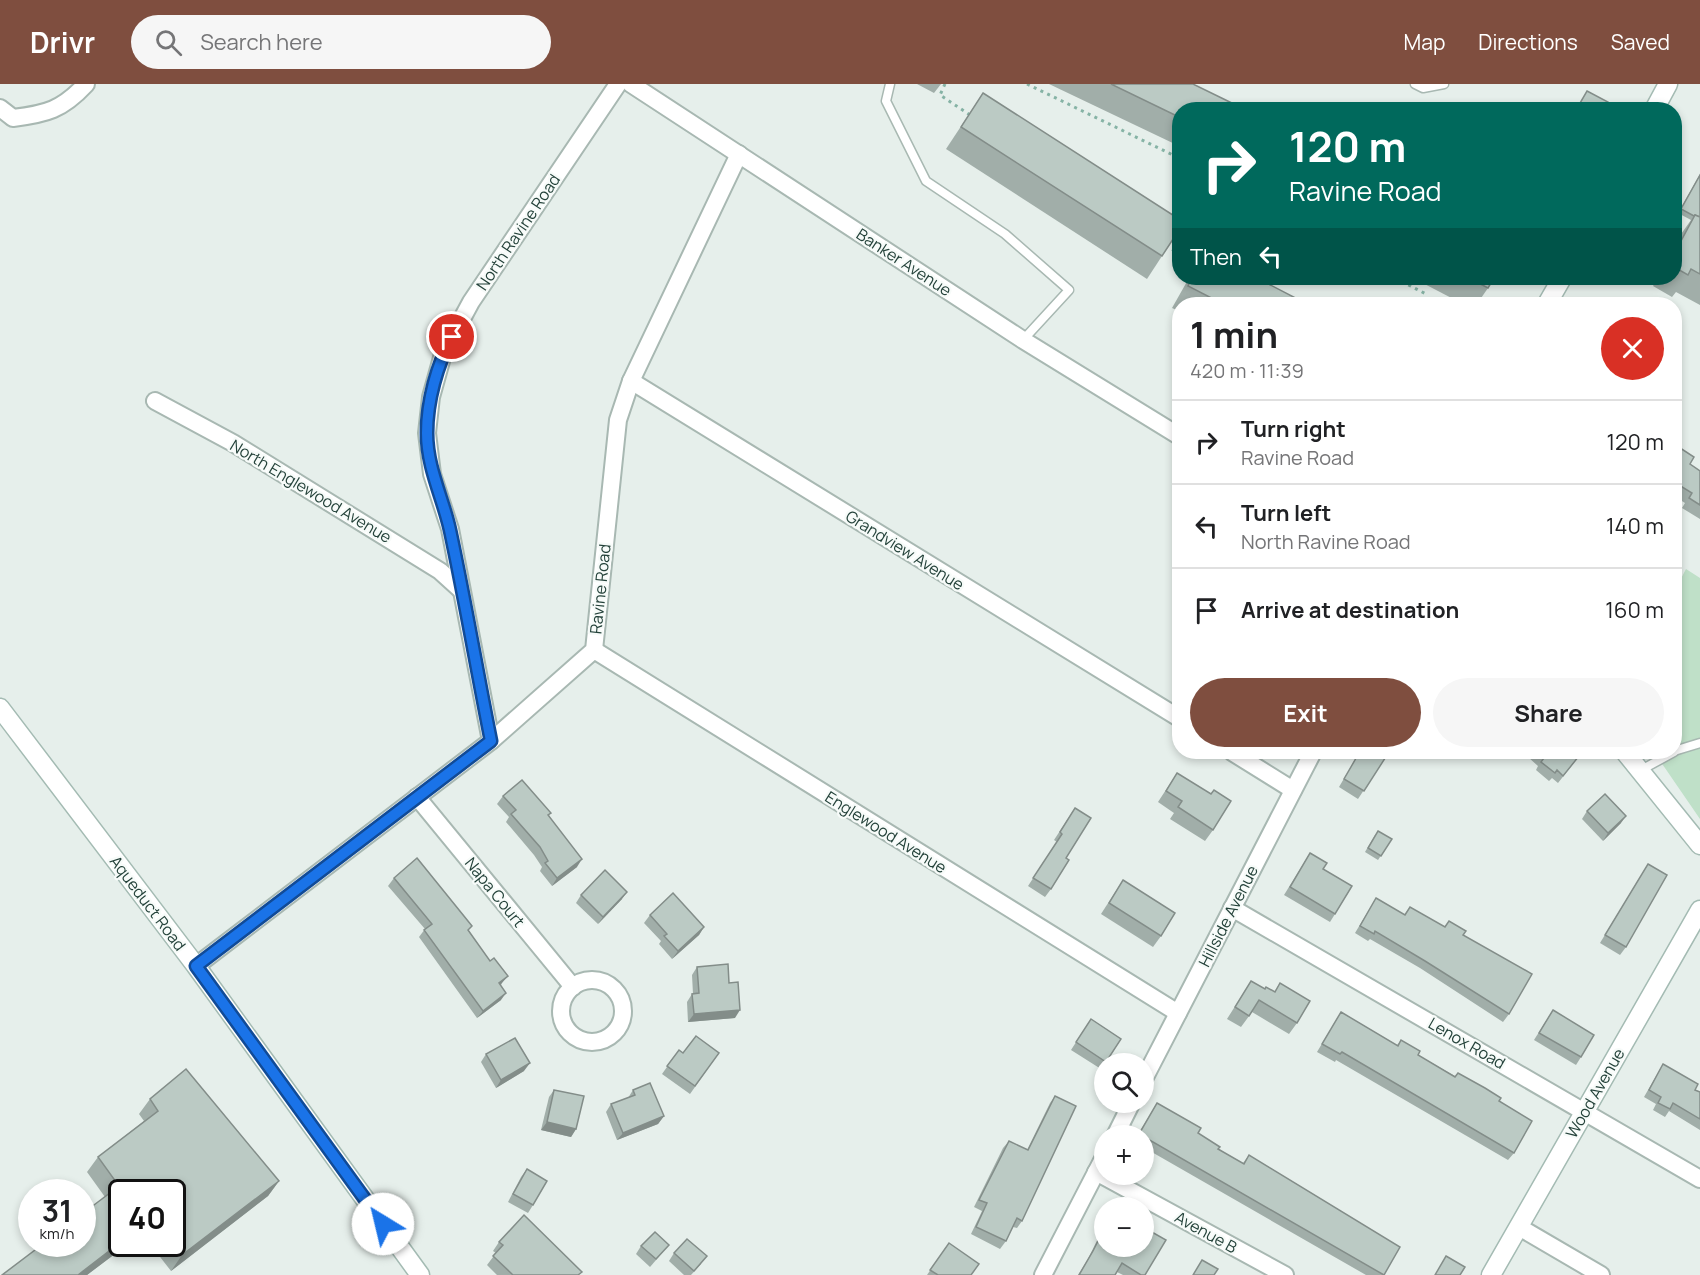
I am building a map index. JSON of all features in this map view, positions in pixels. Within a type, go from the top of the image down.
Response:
[{"type":"street","points":[[0,108],[13,118],[47,114],[75,96],[86,84]]},
{"type":"street","name":"North Ravine Road","points":[[491,741],[450,529],[432,474],[427,434],[431,397],[443,354],[471,303],[618,84]]},
{"type":"street","name":"Banker Avenue","points":[[631,84],[1023,340],[1172,432]]},
{"type":"street","points":[[1658,102],[1668,84]]},
{"type":"street","name":"Ravine Road","points":[[196,966],[491,741],[594,650],[618,420],[632,381],[739,154]]},
{"type":"street","name":"Grandview Avenue","points":[[632,381],[1172,714]]},
{"type":"street","name":"North Englewood Avenue","points":[[155,401],[263,461],[440,571],[461,590]]},
{"type":"street","name":"Englewood Avenue","points":[[594,650],[1178,1014]]},
{"type":"street","name":"Aqueduct Road","points":[[0,708],[196,966],[420,1275]]},
{"type":"street","points":[[1243,759],[1293,790]]},
{"type":"street","name":"Hillside Avenue","points":[[1154,1060],[1309,759]]},
{"type":"street","points":[[1631,759],[1700,845]]},
{"type":"street","name":"Napa Court","points":[[417,797],[573,987]]},
{"type":"street","name":"Lenox Road","points":[[1232,908],[1700,1179]]},
{"type":"street","name":"Wood Avenue","points":[[1491,1275],[1700,910]]},
{"type":"street","points":[[1043,1275],[1094,1176]]},
{"type":"street","name":"Avenue B","points":[[1135,1185],[1285,1275]]},
{"type":"street","points":[[1519,1227],[1601,1275]]},
{"type":"lane","points":[[890,84],[886,100],[926,181],[1005,234],[1069,290],[1023,340]]},
{"type":"lane","points":[[1415,84],[1423,88],[1444,84]]},
{"type":"lane","points":[[1682,748],[1700,742]]},
{"type":"lane","points":[[1641,770],[1660,759]]},
{"type":"path","points":[[945,84],[940,95],[979,121]]},
{"type":"path","points":[[1027,84],[1172,155]]},
{"type":"path","points":[[1158,240],[1172,249]]},
{"type":"path","points":[[1409,285],[1428,295]]},
{"type":"green space","points":[[1686,569],[1700,578],[1700,819],[1659,759],[1682,759],[1682,577]]},
{"type":"building","points":[[1111,84],[1193,84],[1230,102],[1172,102],[1172,114]]},
{"type":"building","points":[[1587,91],[1608,102],[1581,102]]},
{"type":"building","points":[[983,93],[1172,214],[1172,241],[1162,256],[961,127]]},
{"type":"building","points":[[1700,175],[1700,217],[1682,210]]},
{"type":"building","points":[[1695,215],[1700,217],[1700,274],[1691,269],[1688,275],[1682,272],[1682,239]]},
{"type":"building","points":[[1270,285],[1294,297],[1209,297],[1188,286]]},
{"type":"building","points":[[1682,449],[1694,457],[1690,464],[1700,471],[1700,505],[1689,498],[1692,493],[1682,487]]},
{"type":"building","points":[[1356,759],[1385,759],[1364,791],[1344,779]]},
{"type":"building","points":[[1543,759],[1577,759],[1563,776],[1557,770],[1555,773],[1541,762]]},
{"type":"building","points":[[1177,773],[1211,794],[1214,790],[1231,801],[1213,830],[1178,807],[1182,801],[1166,791]]},
{"type":"building","points":[[522,780],[551,813],[548,815],[582,859],[557,878],[545,863],[548,861],[540,847],[511,814],[516,810],[503,796]]},
{"type":"building","points":[[1605,794],[1626,816],[1608,833],[1587,811]]},
{"type":"building","points":[[1075,808],[1091,818],[1066,858],[1069,860],[1051,889],[1033,878],[1062,834],[1060,832]]},
{"type":"building","points":[[1378,831],[1392,839],[1381,856],[1368,848]]},
{"type":"building","points":[[1310,853],[1327,863],[1323,869],[1352,886],[1335,914],[1290,887]]},
{"type":"building","points":[[417,858],[472,926],[468,930],[490,961],[494,958],[508,976],[499,983],[506,993],[483,1011],[424,930],[432,924],[394,878]]},
{"type":"building","points":[[1648,864],[1667,875],[1626,947],[1605,935]]},
{"type":"building","points":[[605,870],[627,892],[603,917],[581,895]]},
{"type":"building","points":[[1123,880],[1175,913],[1161,936],[1109,903]]},
{"type":"building","points":[[673,893],[704,927],[678,951],[664,936],[667,934],[650,915]]},
{"type":"building","points":[[1376,898],[1405,915],[1410,907],[1445,927],[1449,921],[1466,931],[1463,935],[1532,974],[1509,1014],[1375,931],[1374,934],[1360,926]]},
{"type":"building","points":[[728,964],[729,983],[738,982],[740,1010],[694,1014],[692,994],[699,993],[697,967]]},
{"type":"building","points":[[1251,981],[1275,992],[1280,983],[1310,1001],[1297,1023],[1259,1000],[1249,1016],[1235,1007]]},
{"type":"building","points":[[1553,1010],[1594,1035],[1581,1057],[1539,1033]]},
{"type":"building","points":[[1341,1012],[1398,1046],[1401,1040],[1420,1051],[1418,1055],[1455,1077],[1458,1073],[1485,1088],[1501,1098],[1499,1101],[1532,1121],[1514,1153],[1342,1052],[1340,1054],[1322,1044]]},
{"type":"building","points":[[1091,1019],[1121,1039],[1112,1053],[1094,1054],[1076,1042]]},
{"type":"building","points":[[696,1036],[719,1053],[695,1086],[667,1066],[679,1050],[683,1053]]},
{"type":"building","points":[[515,1038],[530,1063],[501,1080],[486,1054]]},
{"type":"building","points":[[1663,1064],[1698,1084],[1695,1090],[1700,1092],[1700,1119],[1673,1103],[1670,1109],[1658,1103],[1661,1097],[1649,1090]]},
{"type":"building","points":[[186,1069],[279,1181],[186,1252],[186,1179],[114,1179],[98,1157],[158,1111],[150,1099]]},
{"type":"building","points":[[650,1083],[664,1116],[623,1133],[611,1104],[635,1095],[633,1090]]},
{"type":"building","points":[[554,1090],[584,1096],[576,1129],[547,1122]]},
{"type":"building","points":[[1055,1096],[1076,1106],[1022,1221],[1017,1218],[1006,1241],[976,1227],[987,1203],[979,1200],[1009,1141],[1028,1150]]},
{"type":"building","points":[[1157,1103],[1201,1128],[1198,1133],[1220,1147],[1218,1149],[1244,1164],[1249,1155],[1400,1247],[1384,1275],[1154,1143],[1154,1125],[1144,1125],[1151,1113],[1154,1113]]},
{"type":"building","points":[[527,1169],[547,1181],[533,1205],[513,1194]]},
{"type":"building","points":[[108,1194],[108,1252],[78,1275],[2,1275],[26,1257],[96,1257],[96,1203]]},
{"type":"building","points":[[524,1215],[582,1272],[578,1275],[513,1275],[493,1256],[503,1245],[499,1242]]},
{"type":"building","points":[[655,1232],[669,1245],[656,1259],[641,1246]]},
{"type":"building","points":[[1154,1233],[1166,1240],[1145,1275],[1141,1275],[1122,1263],[1115,1275],[1079,1275],[1094,1249],[1094,1257],[1154,1257]]},
{"type":"building","points":[[687,1239],[707,1256],[694,1271],[674,1253]]},
{"type":"building","points":[[949,1243],[979,1264],[971,1275],[938,1275],[930,1270]]},
{"type":"building","points":[[1446,1256],[1465,1267],[1460,1275],[1435,1275]]},
{"type":"building","points":[[1202,1260],[1218,1269],[1214,1275],[1193,1275]]},
{"type":"route","points":[[383,1224],[196,966],[491,741],[450,529],[432,474],[427,434],[431,397],[443,354],[452,337]]}]
